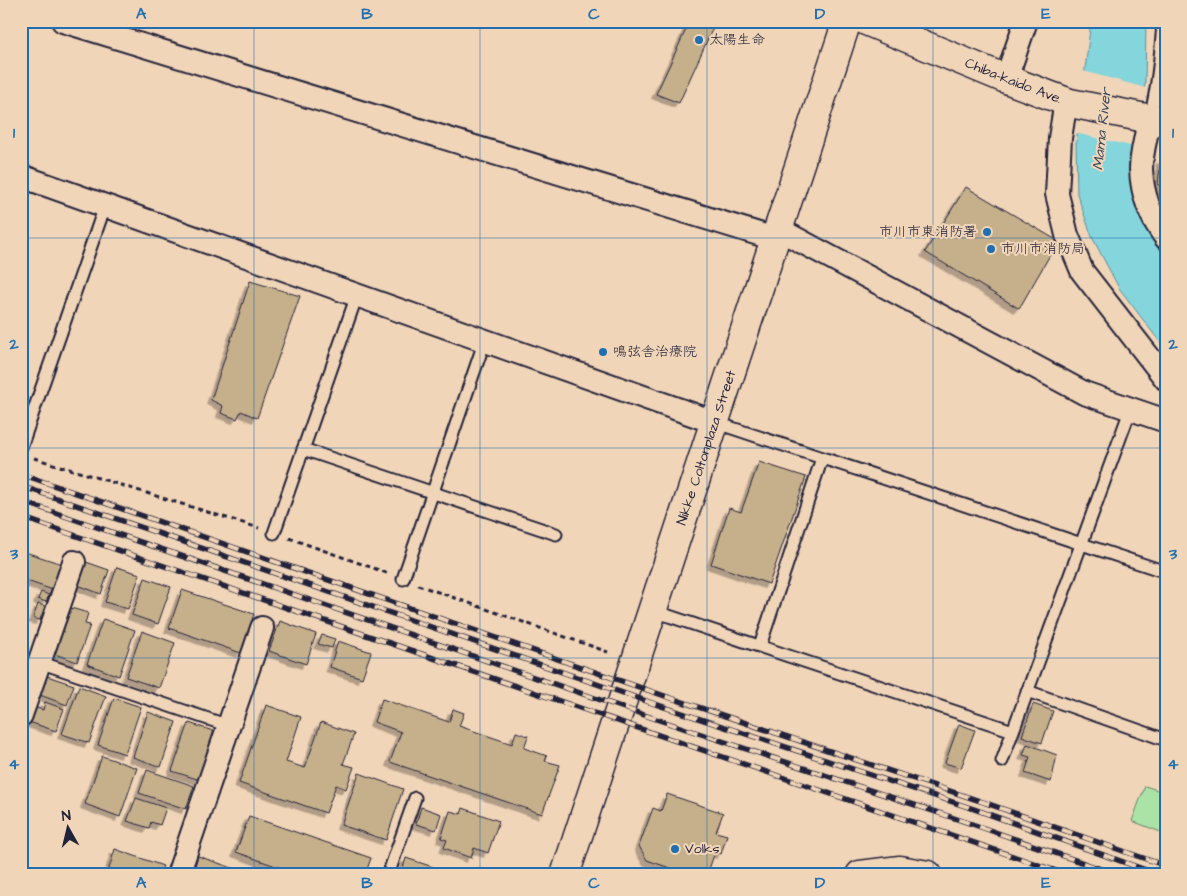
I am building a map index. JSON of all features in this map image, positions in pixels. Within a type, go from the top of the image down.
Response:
[{"type":"main road","name":"Nikke Coltonplaza Street","points":[[565,875],[654,611],[714,422],[847,21]]},
{"type":"main road","name":"Chiba-kaido Ave.","points":[[866,21],[1006,79],[1068,102],[1152,120]]},
{"type":"main road","points":[[860,875],[900,870],[928,875]]},
{"type":"street","points":[[63,21],[777,234],[1084,393],[1131,408],[1166,422]]},
{"type":"street","points":[[1006,79],[1026,21]]},
{"type":"street","points":[[1068,102],[1060,138],[1057,194],[1067,235],[1082,270],[1166,379]]},
{"type":"street","points":[[1152,120],[1141,168],[1145,199],[1166,238]]},
{"type":"street","points":[[21,176],[714,422]]},
{"type":"street","points":[[21,714],[74,562]]},
{"type":"street","points":[[178,875],[262,628]]},
{"type":"lane","points":[[1152,120],[1162,48],[1163,21]]},
{"type":"lane","points":[[21,447],[105,206]]},
{"type":"lane","points":[[274,533],[357,295]]},
{"type":"lane","points":[[403,579],[486,340]]},
{"type":"lane","points":[[1002,761],[1131,408]]},
{"type":"lane","points":[[714,422],[1166,572]]},
{"type":"lane","points":[[303,448],[556,534]]},
{"type":"lane","points":[[760,646],[822,458]]},
{"type":"lane","points":[[654,611],[1012,731]]},
{"type":"lane","points":[[40,662],[229,726]]},
{"type":"lane","points":[[1027,691],[1166,740]]},
{"type":"lane","points":[[388,875],[415,798]]},
{"type":"path","points":[[31,458],[274,533],[608,652]]},
{"type":"green space","points":[[1145,786],[1166,793],[1166,834],[1132,821]]},
{"type":"water","name":"Mama River","points":[[1091,21],[1146,21],[1145,84],[1130,163],[1138,212],[1166,248],[1166,350],[1119,288],[1092,237],[1077,194],[1076,143]]},
{"type":"pier","points":[[1083,71],[1146,88],[1135,147],[1075,133]]},
{"type":"building","points":[[690,21],[716,21],[679,103],[656,94]]},
{"type":"building","points":[[1161,159],[1166,160],[1166,191],[1161,190],[1162,185],[1158,185]]},
{"type":"building","points":[[966,187],[1058,241],[1018,308],[925,252]]},
{"type":"building","points":[[250,281],[300,296],[257,418],[241,411],[237,419],[221,413],[223,406],[211,400]]},
{"type":"building","points":[[759,462],[806,477],[769,584],[711,564],[729,508],[741,512]]},
{"type":"building","points":[[22,551],[62,564],[53,590],[21,579]]},
{"type":"building","points":[[86,562],[109,570],[101,594],[78,585]]},
{"type":"building","points":[[117,567],[140,574],[128,609],[105,602]]},
{"type":"building","points":[[145,578],[171,587],[158,624],[132,615]]},
{"type":"building","points":[[182,590],[254,614],[241,653],[169,628]]},
{"type":"building","points":[[41,592],[49,595],[46,602],[38,599]]},
{"type":"building","points":[[38,604],[45,606],[40,620],[33,618]]},
{"type":"building","points":[[71,608],[88,613],[85,624],[90,625],[77,662],[55,654]]},
{"type":"building","points":[[103,619],[135,630],[119,676],[87,664]]},
{"type":"building","points":[[280,621],[316,634],[306,664],[269,651]]},
{"type":"building","points":[[142,631],[175,643],[159,688],[126,677]]},
{"type":"building","points":[[322,635],[335,639],[332,648],[318,644]]},
{"type":"building","points":[[338,641],[371,652],[362,678],[330,667]]},
{"type":"building","points":[[47,676],[74,685],[67,705],[40,695]]},
{"type":"building","points":[[79,686],[106,696],[89,743],[62,734]]},
{"type":"building","points":[[114,698],[141,707],[125,754],[98,745]]},
{"type":"building","points":[[382,699],[449,722],[453,709],[464,713],[459,726],[512,744],[516,732],[528,736],[524,748],[547,756],[545,761],[560,765],[542,814],[390,762],[401,732],[374,722]]},
{"type":"building","points":[[45,702],[64,709],[56,731],[29,722],[34,707],[43,710]]},
{"type":"building","points":[[1033,704],[1053,711],[1042,743],[1022,736]]},
{"type":"building","points":[[266,705],[301,717],[286,762],[305,768],[321,722],[354,734],[343,764],[354,767],[346,789],[336,785],[326,813],[239,783]]},
{"type":"building","points":[[148,712],[176,722],[161,767],[133,757]]},
{"type":"building","points":[[189,723],[216,732],[200,780],[172,771]]},
{"type":"building","points":[[959,724],[975,730],[961,768],[945,763]]},
{"type":"building","points":[[1027,744],[1057,755],[1051,782],[1025,773],[1030,757],[1023,755]]},
{"type":"building","points":[[102,756],[137,768],[120,817],[85,804]]},
{"type":"building","points":[[147,770],[194,786],[186,809],[139,793]]},
{"type":"building","points":[[359,773],[403,789],[386,840],[341,825]]},
{"type":"building","points":[[667,794],[723,813],[716,832],[727,835],[721,854],[715,852],[707,875],[690,875],[647,860],[639,846],[653,808],[661,811]]},
{"type":"building","points":[[136,798],[166,808],[160,825],[151,822],[149,828],[127,821]]},
{"type":"building","points":[[421,807],[441,814],[436,830],[416,824]]},
{"type":"building","points":[[463,808],[499,821],[488,853],[474,848],[471,858],[444,848],[447,840],[441,838],[450,811],[461,814]]},
{"type":"building","points":[[249,816],[371,858],[365,875],[301,875],[236,852]]},
{"type":"building","points":[[115,849],[163,866],[159,875],[107,875]]},
{"type":"building","points":[[198,856],[241,871],[240,875],[192,875]]},
{"type":"building","points":[[406,858],[433,867],[431,875],[401,875]]},
{"type":"building","points":[[440,869],[457,875],[438,875]]},
{"type":"railway","points":[[21,474],[1166,866]]},
{"type":"railway","points":[[21,486],[655,704],[974,809],[1160,875]]},
{"type":"railway","points":[[21,501],[1118,875]]},
{"type":"railway","points":[[21,517],[1068,875]]},
{"type":"place","name":"太陽生命","points":[[699,40]]},
{"type":"place","name":"市川市東消防署","points":[[987,232]]},
{"type":"place","name":"市川市消防局","points":[[991,249]]},
{"type":"place","name":"鳴弦舎治療院","points":[[603,352]]},
{"type":"place","name":"Volks","points":[[675,849]]}]
